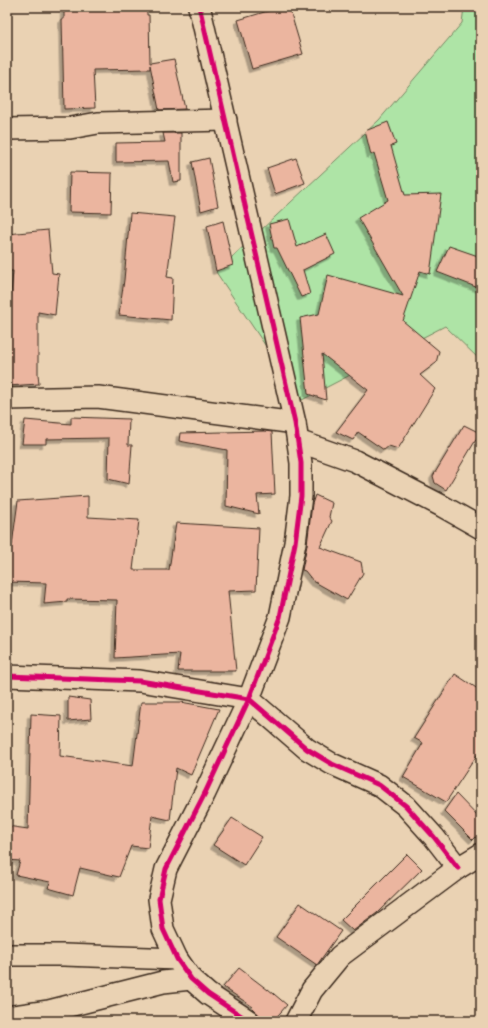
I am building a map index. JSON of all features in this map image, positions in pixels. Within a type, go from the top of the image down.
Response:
[{"type":"street","points":[[199,7],[202,14],[297,432],[301,463],[300,496],[295,543],[280,617],[249,699],[205,793],[166,869],[159,898],[163,929],[177,959],[191,980],[208,994],[249,1021]]},
{"type":"street","points":[[7,129],[70,128],[98,123],[226,120]]},
{"type":"street","points":[[7,398],[98,397],[297,432],[442,506],[481,528]]},
{"type":"street","points":[[7,676],[140,681],[249,699],[307,749],[332,764],[379,785],[406,806],[434,837],[458,868]]},
{"type":"street","points":[[296,1021],[312,990],[340,956],[458,868],[481,854]]},
{"type":"street","points":[[7,955],[64,955],[177,959]]},
{"type":"street","points":[[7,1017],[49,1011],[163,982],[191,980]]},
{"type":"green space","points":[[464,7],[481,7],[481,361],[445,326],[302,400],[216,272],[379,120],[462,23]]},
{"type":"building","points":[[64,7],[147,7],[147,15],[149,15],[150,63],[174,59],[185,109],[159,110],[150,65],[150,69],[93,70],[95,108],[64,109],[62,19],[64,19]]},
{"type":"building","points":[[281,7],[289,7],[303,54],[252,69],[238,20]]},
{"type":"building","points":[[388,122],[396,144],[391,146],[405,195],[441,194],[430,274],[420,271],[403,321],[439,351],[436,363],[420,375],[435,389],[398,449],[389,446],[384,450],[358,432],[353,440],[336,432],[368,390],[322,354],[326,400],[308,394],[300,318],[319,314],[328,275],[403,296],[358,218],[388,200],[374,153],[371,155],[365,131]]},
{"type":"building","points":[[163,133],[181,133],[181,181],[173,182],[169,161],[116,162],[116,143],[165,142]]},
{"type":"building","points":[[209,158],[218,206],[201,211],[192,162]]},
{"type":"building","points":[[296,158],[305,183],[275,194],[267,168]]},
{"type":"building","points":[[70,172],[112,173],[111,213],[69,212]]},
{"type":"building","points":[[130,213],[175,217],[167,277],[173,278],[171,320],[119,315],[124,280]]},
{"type":"building","points":[[289,219],[297,247],[326,234],[335,254],[303,270],[310,294],[301,297],[277,248],[274,248],[269,224]]},
{"type":"building","points":[[223,221],[233,265],[216,271],[207,226]]},
{"type":"building","points":[[48,230],[52,273],[59,274],[55,315],[38,312],[39,384],[7,386],[7,318],[9,318],[13,271],[7,271],[7,234]]},
{"type":"building","points":[[449,246],[481,257],[481,289],[437,272]]},
{"type":"building","points":[[71,417],[129,419],[128,445],[132,445],[129,484],[108,479],[109,438],[46,439],[46,444],[22,444],[25,420],[71,424]]},
{"type":"building","points":[[464,425],[480,433],[446,490],[435,483],[433,476]]},
{"type":"building","points":[[272,432],[275,494],[257,495],[259,514],[226,506],[227,450],[179,441],[180,433]]},
{"type":"building","points":[[315,495],[332,503],[329,517],[332,521],[320,547],[361,562],[363,573],[347,600],[313,581],[305,571],[302,570],[312,504]]},
{"type":"building","points":[[88,496],[88,517],[139,520],[133,570],[169,570],[176,523],[259,528],[256,590],[228,591],[236,671],[178,671],[180,654],[115,658],[117,600],[67,599],[67,602],[44,604],[46,583],[7,582],[7,545],[12,545],[18,501]]},
{"type":"building","points":[[455,674],[481,691],[481,749],[446,802],[403,777],[423,743],[414,738]]},
{"type":"building","points":[[68,697],[90,700],[91,719],[68,721]]},
{"type":"building","points":[[141,702],[181,702],[219,709],[191,775],[176,768],[170,820],[152,816],[148,848],[131,846],[119,877],[80,868],[73,895],[48,888],[50,882],[16,875],[20,861],[7,860],[7,826],[28,829],[31,714],[61,716],[60,756],[133,766]]},
{"type":"building","points":[[456,794],[481,820],[481,832],[473,840],[444,811]]},
{"type":"building","points":[[232,818],[262,837],[244,865],[213,845]]},
{"type":"building","points":[[407,854],[422,869],[377,913],[353,931],[341,920]]},
{"type":"building","points":[[300,903],[341,931],[317,965],[276,937]]},
{"type":"building","points":[[239,968],[287,1005],[273,1021],[265,1021],[252,1008],[253,1007],[223,987]]},
{"type":"cycle path","points":[[199,7],[295,423],[301,463],[301,496],[295,543],[280,617],[249,699],[205,793],[166,869],[159,899],[163,929],[177,959],[191,979],[208,994],[249,1021]]},
{"type":"cycle path","points":[[7,676],[140,681],[249,699],[307,749],[332,764],[379,785],[406,806],[434,837],[458,868]]}]
